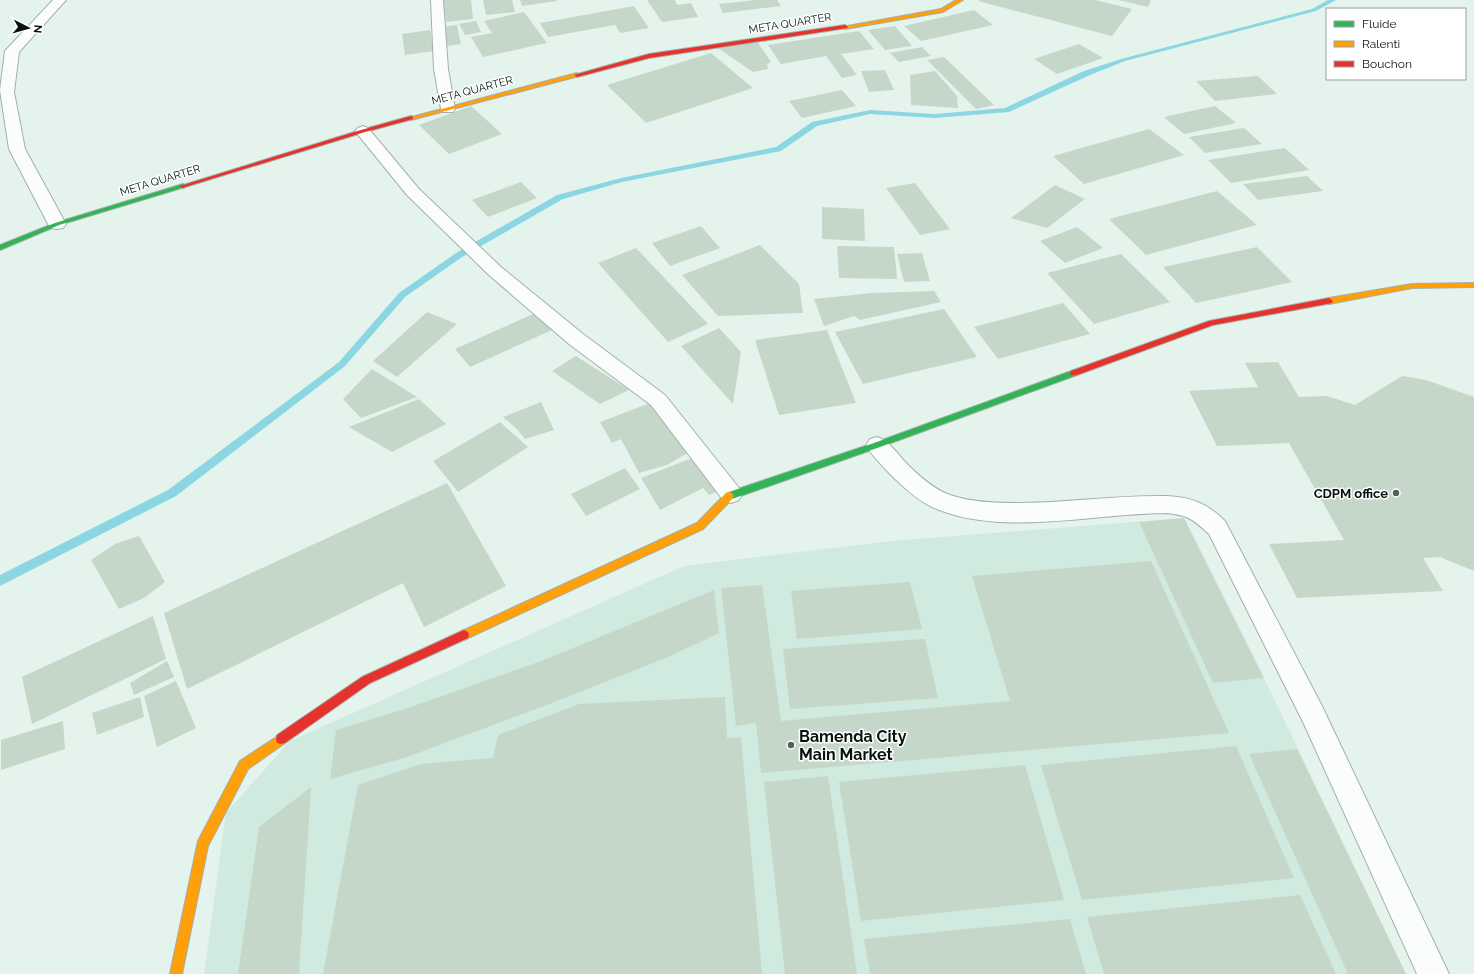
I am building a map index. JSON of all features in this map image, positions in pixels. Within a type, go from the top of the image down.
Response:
[{"type":"street","points":[[57,224],[17,149],[4,93],[12,51],[60,0]]},
{"type":"street","points":[[437,0],[441,69],[448,109]]},
{"type":"street","name":"META QUARTER","points":[[0,248],[57,224],[363,131],[649,56],[814,32],[943,10],[960,0]]},
{"type":"street","points":[[363,131],[413,192],[495,271],[576,340],[658,400],[731,494]]},
{"type":"street","points":[[176,974],[202,845],[244,765],[366,680],[700,526],[731,494],[877,445],[1212,323],[1412,286],[1474,285]]},
{"type":"street","points":[[877,445],[915,486],[941,501],[975,510],[1040,512],[1156,504],[1191,508],[1206,517],[1217,528],[1313,715],[1433,974]]},
{"type":"shaded area","name":"Bamenda City Main Market","points":[[1184,518],[1264,678],[1406,974],[204,974],[226,813],[290,741],[684,566],[891,541]]},
{"type":"building","points":[[443,0],[471,0],[473,19],[446,22]]},
{"type":"building","points":[[483,0],[512,0],[515,12],[486,15]]},
{"type":"building","points":[[520,0],[557,0],[557,1],[522,6]]},
{"type":"building","points":[[647,0],[675,0],[677,5],[691,3],[698,17],[662,22]]},
{"type":"building","points":[[756,0],[777,0],[781,6],[723,13],[719,4]]},
{"type":"building","points":[[1095,0],[1132,9],[1112,36],[978,1]]},
{"type":"building","points":[[1118,0],[1151,0],[1148,7]]},
{"type":"building","points":[[634,6],[649,28],[620,33],[615,25],[548,37],[540,23]]},
{"type":"building","points":[[974,10],[993,25],[921,41],[904,26]]},
{"type":"building","points":[[524,12],[547,43],[483,57],[471,37],[492,33],[484,21]]},
{"type":"building","points":[[476,21],[481,32],[465,35],[459,24]]},
{"type":"building","points":[[457,25],[461,44],[446,46],[442,27]]},
{"type":"building","points":[[895,26],[912,46],[885,50],[868,30]]},
{"type":"building","points":[[430,30],[434,51],[405,55],[402,34]]},
{"type":"building","points":[[859,31],[874,49],[841,54],[857,75],[842,78],[826,56],[781,64],[768,45]]},
{"type":"building","points":[[757,41],[771,62],[767,64],[768,69],[753,72],[718,48]]},
{"type":"building","points":[[1079,44],[1103,58],[1057,74],[1034,59]]},
{"type":"building","points":[[922,47],[931,56],[899,62],[890,53]]},
{"type":"building","points":[[711,53],[753,88],[646,123],[607,85]]},
{"type":"building","points":[[944,57],[994,105],[976,109],[927,60]]},
{"type":"building","points":[[885,70],[894,90],[869,92],[861,71]]},
{"type":"building","points":[[935,71],[957,96],[958,108],[911,105],[910,75]]},
{"type":"building","points":[[1258,76],[1277,94],[1215,101],[1196,81]]},
{"type":"building","points":[[842,90],[856,106],[802,118],[789,101]]},
{"type":"building","points":[[471,106],[502,134],[449,154],[419,125]]},
{"type":"building","points":[[1215,106],[1236,123],[1184,134],[1164,117]]},
{"type":"building","points":[[1244,128],[1262,144],[1205,153],[1189,137]]},
{"type":"building","points":[[1149,129],[1184,155],[1084,184],[1053,156]]},
{"type":"building","points":[[1285,148],[1309,170],[1231,183],[1208,160]]},
{"type":"building","points":[[1307,176],[1323,191],[1258,200],[1243,184]]},
{"type":"building","points":[[521,182],[537,198],[488,217],[472,200]]},
{"type":"building","points":[[915,183],[950,229],[920,235],[886,188]]},
{"type":"building","points":[[1055,185],[1085,199],[1047,228],[1011,218]]},
{"type":"building","points":[[1217,191],[1257,225],[1146,255],[1109,219]]},
{"type":"building","points":[[822,207],[864,209],[865,241],[822,239]]},
{"type":"building","points":[[701,226],[720,248],[670,266],[652,243]]},
{"type":"building","points":[[1077,227],[1103,248],[1065,263],[1040,241]]},
{"type":"building","points":[[760,245],[799,284],[803,313],[718,316],[682,275]]},
{"type":"building","points":[[837,246],[894,247],[897,279],[839,278]]},
{"type":"building","points":[[1257,247],[1292,282],[1196,303],[1163,267]]},
{"type":"building","points":[[636,248],[708,324],[668,342],[598,263]]},
{"type":"building","points":[[922,253],[930,281],[904,282],[897,254]]},
{"type":"building","points":[[1121,254],[1170,302],[1094,324],[1047,273]]},
{"type":"building","points":[[934,291],[941,302],[860,320],[854,316],[824,326],[814,299],[872,293]]},
{"type":"building","points":[[1063,303],[1090,334],[998,359],[974,327]]},
{"type":"building","points":[[944,309],[977,357],[863,384],[835,332]]},
{"type":"building","points":[[427,312],[457,324],[397,377],[373,361]]},
{"type":"building","points":[[535,313],[552,330],[470,367],[455,349]]},
{"type":"building","points":[[719,328],[741,352],[733,404],[681,346]]},
{"type":"building","points":[[827,330],[856,403],[779,415],[755,340]]},
{"type":"building","points":[[576,356],[629,390],[600,404],[552,371]]},
{"type":"building","name":"CDPM office","points":[[1278,362],[1299,397],[1327,396],[1355,405],[1402,376],[1426,380],[1474,397],[1474,571],[1440,557],[1423,558],[1443,591],[1297,598],[1269,544],[1344,540],[1289,443],[1217,446],[1189,391],[1258,387],[1245,363]]},
{"type":"building","points":[[372,369],[417,397],[361,418],[343,399]]},
{"type":"building","points":[[419,399],[446,424],[392,452],[349,427]]},
{"type":"building","points":[[658,400],[691,451],[667,465],[639,473],[621,439],[612,443],[600,422]]},
{"type":"building","points":[[541,402],[554,430],[525,439],[516,428],[503,417]]},
{"type":"building","points":[[500,422],[528,447],[458,492],[433,461]]},
{"type":"building","points":[[692,458],[716,492],[709,495],[703,488],[660,510],[641,478]]},
{"type":"building","points":[[625,468],[640,489],[586,516],[571,494]]},
{"type":"building","points":[[447,483],[506,586],[424,627],[403,583],[187,689],[164,613]]},
{"type":"building","points":[[1184,518],[1264,678],[1213,683],[1139,522]]},
{"type":"building","points":[[139,536],[165,582],[144,598],[119,609],[91,560],[115,544]]},
{"type":"building","points":[[1151,561],[1229,733],[761,773],[756,723],[736,726],[721,588],[762,585],[781,721],[1010,701],[972,576]]},
{"type":"building","points":[[910,582],[922,629],[797,639],[791,591]]},
{"type":"building","points":[[714,590],[719,633],[668,657],[552,703],[407,757],[330,779],[336,730],[408,708],[544,660]]},
{"type":"building","points":[[153,616],[166,659],[32,724],[22,677]]},
{"type":"building","points":[[925,639],[938,698],[790,709],[783,649]]},
{"type":"building","points":[[167,661],[174,677],[134,695],[130,683]]},
{"type":"building","points":[[176,681],[196,728],[157,747],[144,696]]},
{"type":"building","points":[[140,697],[144,717],[97,735],[92,713]]},
{"type":"building","points":[[725,697],[727,738],[741,737],[762,974],[323,974],[358,785],[421,764],[493,758],[498,735],[579,704]]},
{"type":"building","points":[[63,721],[65,749],[1,770],[1,740]]},
{"type":"building","points":[[1236,746],[1294,878],[1082,900],[1041,765]]},
{"type":"building","points":[[1297,749],[1406,974],[1348,974],[1249,754]]},
{"type":"building","points":[[1025,765],[1064,900],[861,921],[839,782]]},
{"type":"building","points":[[828,776],[857,974],[785,974],[764,782]]},
{"type":"building","points":[[311,787],[299,974],[238,974],[259,827]]},
{"type":"building","points":[[1300,895],[1336,974],[1104,974],[1087,917]]},
{"type":"building","points":[[1070,919],[1086,974],[870,974],[864,939]]},
{"type":"waterway","points":[[0,581],[172,493],[342,364],[402,295],[459,255],[560,197],[621,180],[778,149],[815,124],[870,112],[935,116],[1006,110],[1087,73],[1123,60],[1314,10],[1333,0]]},
{"type":"traffic: fast","points":[[0,248],[57,224],[183,186]]},
{"type":"traffic: fast","points":[[729,496],[877,445],[1074,373]]},
{"type":"traffic: slow","points":[[845,27],[943,10],[960,0]]},
{"type":"traffic: slow","points":[[411,118],[577,75]]},
{"type":"traffic: slow","points":[[1329,301],[1412,286],[1474,285]]},
{"type":"traffic: slow","points":[[464,635],[700,526],[729,496]]},
{"type":"traffic: slow","points":[[176,974],[202,845],[244,765],[281,739]]},
{"type":"traffic: jam","points":[[577,75],[649,56],[845,27]]},
{"type":"traffic: jam","points":[[183,186],[363,131],[411,118]]},
{"type":"traffic: jam","points":[[1074,373],[1212,323],[1329,301]]},
{"type":"traffic: jam","points":[[281,739],[366,680],[464,635]]},
{"type":"place","name":"CDPM office","points":[[1396,493]]},
{"type":"place","name":"Bamenda City Main Market","points":[[791,745]]}]
